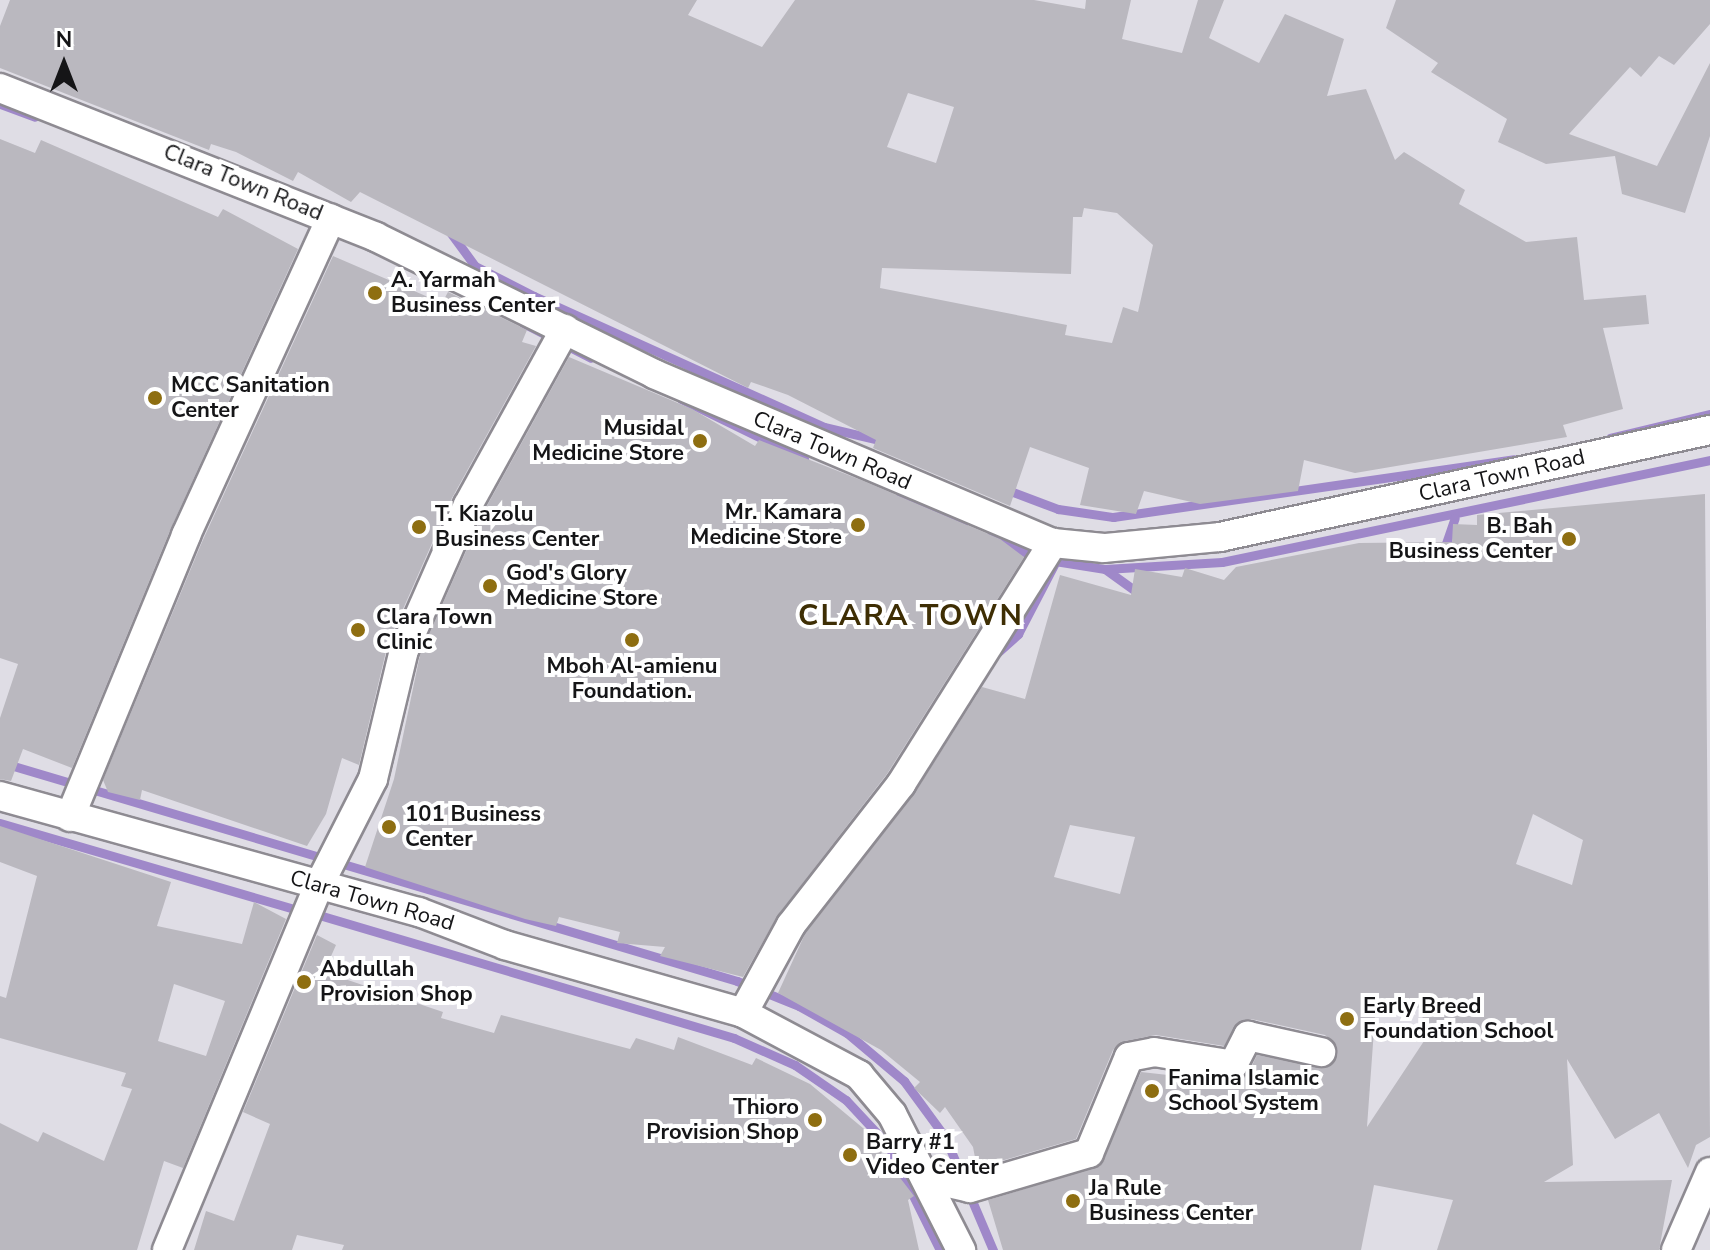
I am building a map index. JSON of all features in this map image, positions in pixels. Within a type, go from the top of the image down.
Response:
[{"type":"street","name":"Clara Town Road","points":[[0,88],[331,219],[565,329],[1053,543],[1104,548],[1220,537],[1710,430]]},
{"type":"street","points":[[72,811],[186,535],[331,219]]},
{"type":"street","points":[[167,1250],[319,885],[373,779],[404,650],[468,505],[565,329]]},
{"type":"street","points":[[743,1013],[791,925],[901,784],[1053,543]]},
{"type":"street","name":"Clara Town Road","points":[[0,796],[72,811],[743,1013],[859,1075],[927,1178],[961,1250]]},
{"type":"street","points":[[927,1178],[970,1188],[1089,1153],[1129,1057],[1154,1052],[1233,1065],[1248,1036],[1321,1052]]},
{"type":"street","points":[[1676,1250],[1710,1172]]},
{"type":"building","points":[[10,0],[697,0],[688,15],[762,47],[795,0],[1034,0],[1085,9],[1086,0],[1131,0],[1122,39],[1182,53],[1198,0],[1224,0],[1209,38],[1259,63],[1285,14],[1344,39],[1327,96],[1366,89],[1395,160],[1404,152],[1465,190],[1459,204],[1526,242],[1577,237],[1584,300],[1646,295],[1649,324],[1603,328],[1623,409],[1563,425],[1567,437],[1355,473],[1304,460],[1298,491],[1200,504],[1144,491],[1136,514],[1080,505],[1089,468],[1030,447],[1010,506],[873,448],[876,440],[788,395],[751,382],[748,388],[360,192],[351,202],[298,172],[293,181],[236,152],[211,144],[209,150],[0,68],[0,26]],"holes":[[[908,93],[954,107],[936,163],[887,147]],[[1084,208],[1117,213],[1153,245],[1138,312],[1123,307],[1112,343],[1065,335],[1067,325],[880,288],[882,268],[1071,274],[1073,217],[1082,217]]]},
{"type":"building","points":[[1396,0],[1710,0],[1710,24],[1674,65],[1659,56],[1641,77],[1630,67],[1569,134],[1657,166],[1710,63],[1710,136],[1685,213],[1622,194],[1615,156],[1546,164],[1498,142],[1507,119],[1431,72],[1438,63],[1386,28]]},
{"type":"building","points":[[0,139],[35,153],[41,140],[218,217],[223,209],[298,249],[171,528],[72,768],[23,749],[11,781],[0,779],[0,718],[18,664],[0,658]]},
{"type":"building","points":[[333,256],[442,303],[448,292],[527,330],[522,342],[536,346],[452,498],[388,643],[359,765],[342,758],[326,814],[307,846],[142,790],[140,800],[108,792],[103,780],[202,542]]},
{"type":"building","points":[[569,357],[692,409],[755,446],[759,440],[1000,539],[1024,557],[887,774],[778,915],[743,977],[660,956],[665,947],[617,943],[620,932],[559,917],[556,926],[525,919],[365,867],[394,779],[420,655],[483,513]]},
{"type":"building","points":[[1705,494],[1710,1137],[1696,1145],[1688,1168],[1659,1113],[1615,1139],[1567,1059],[1573,1165],[1544,1182],[1672,1180],[1659,1250],[1437,1250],[1453,1200],[1374,1185],[1361,1250],[1003,1250],[988,1200],[1100,1166],[1141,1072],[1231,1082],[1248,1074],[1257,1055],[1327,1068],[1337,1046],[1325,1035],[1251,1019],[1237,1023],[1224,1046],[1156,1035],[1125,1041],[1113,1050],[1076,1139],[977,1168],[973,1147],[945,1107],[940,1113],[914,1088],[920,1082],[881,1050],[778,993],[805,934],[914,794],[982,687],[1025,699],[1060,575],[1131,595],[1135,569],[1182,577],[1185,568],[1224,580],[1236,567],[1359,543],[1452,542],[1453,524],[1477,525],[1477,515]],"holes":[[[1533,814],[1583,840],[1572,885],[1516,864]],[[1070,825],[1135,837],[1120,894],[1054,877]],[[1376,1002],[1421,1008],[1426,1038],[1367,1127]]]},
{"type":"building","points":[[0,826],[171,882],[157,926],[242,944],[254,902],[286,919],[183,1168],[164,1161],[137,1250],[0,1250],[0,1123],[38,1142],[43,1132],[104,1161],[132,1089],[121,1086],[126,1073],[0,1038],[0,996],[6,998],[37,876],[0,862]],"holes":[[[174,984],[225,1001],[206,1056],[158,1041]]]},
{"type":"building","points":[[317,935],[336,945],[324,972],[443,1012],[441,1018],[494,1033],[501,1015],[630,1049],[636,1038],[674,1050],[678,1037],[752,1065],[756,1058],[810,1084],[887,1148],[881,1153],[914,1196],[908,1200],[919,1250],[342,1250],[344,1245],[297,1235],[292,1250],[194,1250],[206,1211],[234,1221],[270,1124],[243,1112]]},
{"type":"waterway","points":[[0,104],[35,117]]},
{"type":"waterway","points":[[450,232],[475,266],[534,296],[824,427],[888,442]]},
{"type":"waterway","points":[[523,323],[591,358]]},
{"type":"waterway","points":[[681,399],[804,459]]},
{"type":"waterway","points":[[1610,438],[1710,414]]},
{"type":"waterway","points":[[1005,489],[1058,509],[1113,517],[1514,459]]},
{"type":"waterway","points":[[991,535],[1036,558],[1105,569],[1222,562],[1710,460]]},
{"type":"waterway","points":[[899,498],[963,523]]},
{"type":"waterway","points":[[1443,552],[1455,518]]},
{"type":"waterway","points":[[996,654],[1018,634],[1056,561]]},
{"type":"waterway","points":[[1105,569],[1141,595]]},
{"type":"waterway","points":[[0,762],[737,981],[799,1006],[847,1033],[904,1081],[945,1137],[993,1250]]},
{"type":"waterway","points":[[0,823],[298,910]]},
{"type":"waterway","points":[[319,915],[734,1038],[795,1065],[846,1100],[888,1145],[940,1250]]},
{"type":"place","name":"A. Yarmah Business Center","points":[[375,293]]},
{"type":"place","name":"MCC Sanitation Center","points":[[155,398]]},
{"type":"place","name":"Musidal Medicine Store","points":[[700,441]]},
{"type":"place","name":"Mr. Kamara Medicine Store","points":[[858,525]]},
{"type":"place","name":"T. Kiazolu Business Center","points":[[419,527]]},
{"type":"place","name":"B. Bah Business Center","points":[[1569,539]]},
{"type":"place","name":"God's Glory Medicine Store","points":[[490,586]]},
{"type":"place","name":"Clara Town Clinic","points":[[358,630]]},
{"type":"place","name":"Mboh Al-amienu Foundation.","points":[[632,640]]},
{"type":"place","name":"101 Business Center","points":[[389,827]]},
{"type":"place","name":"Abdullah Provision Shop","points":[[304,982]]},
{"type":"place","name":"Early Breed Foundation School","points":[[1347,1019]]},
{"type":"place","name":"Fanima Islamic School System","points":[[1152,1091]]},
{"type":"place","name":"Thioro Provision Shop","points":[[815,1120]]},
{"type":"place","name":"Barry #1 Video Center","points":[[850,1155]]},
{"type":"place","name":"Ja Rule Business Center","points":[[1073,1201]]},
{"type":"district","name":"CLARA TOWN","points":[[911,616]]}]
